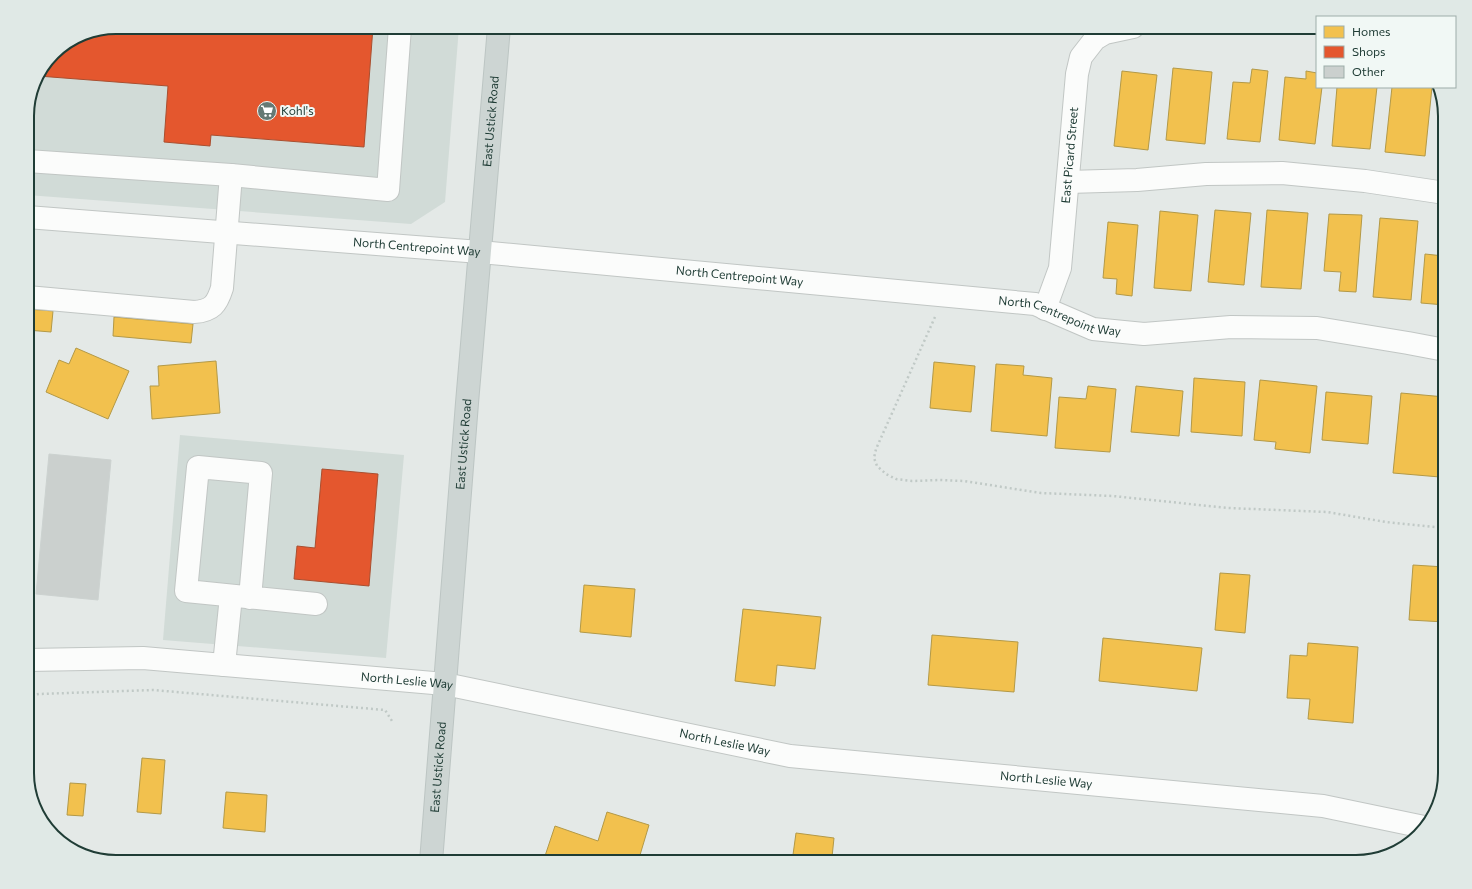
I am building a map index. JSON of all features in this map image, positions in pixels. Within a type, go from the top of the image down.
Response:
[{"type":"main road","name":"East Ustick Road","points":[[432,855],[498,34]]},
{"type":"street","points":[[34,161],[231,175],[388,190],[399,34]]},
{"type":"street","name":"East Picard Street","points":[[1046,309],[1060,268],[1077,74],[1081,57],[1095,39],[1103,34]]},
{"type":"street","points":[[1068,182],[1137,180],[1206,174],[1282,173],[1365,181],[1438,192]]},
{"type":"street","points":[[34,298],[201,312],[209,309],[216,303],[220,295],[224,278],[231,175]]},
{"type":"street","name":"North Centrepoint Way","points":[[34,218],[480,252],[1035,304],[1093,330],[1144,334],[1231,327],[1317,328],[1438,349]]},
{"type":"street","points":[[224,665],[241,597],[261,474],[198,467],[186,591],[241,597],[316,604]]},
{"type":"street","name":"North Leslie Way","points":[[34,660],[143,658],[445,684],[790,756],[1323,806],[1419,826]]},
{"type":"path","points":[[944,296],[932,327],[876,449],[874,458],[877,466],[886,474],[896,479],[912,481],[964,481],[1041,492],[1113,496],[1228,508],[1327,512],[1386,522],[1438,527]]},
{"type":"path","points":[[34,695],[153,690],[385,710],[392,720]]},
{"type":"shaded area","points":[[458,34],[445,202],[411,224],[34,196],[34,111],[40,85],[51,66],[62,54],[85,40],[105,35]]},
{"type":"shaded area","points":[[180,435],[404,455],[386,658],[163,640]]},
{"type":"building: Homes","points":[[1173,68],[1212,72],[1205,144],[1166,140]]},
{"type":"building: Homes","points":[[1252,69],[1268,71],[1260,142],[1227,139],[1233,82],[1250,83]]},
{"type":"building: Homes","points":[[1122,71],[1157,75],[1148,150],[1114,146]]},
{"type":"building: Homes","points":[[1306,71],[1316,73],[1316,88],[1322,88],[1315,144],[1279,140],[1285,77],[1306,79]]},
{"type":"building: Homes","points":[[1337,88],[1377,88],[1370,149],[1332,146]]},
{"type":"building: Homes","points":[[1392,88],[1432,88],[1425,156],[1385,152]]},
{"type":"building: Homes","points":[[1215,210],[1251,213],[1244,285],[1208,282]]},
{"type":"building: Homes","points":[[1267,210],[1308,213],[1301,289],[1261,287]]},
{"type":"building: Homes","points":[[1160,211],[1198,215],[1191,291],[1154,288]]},
{"type":"building: Homes","points":[[1329,214],[1362,215],[1356,292],[1339,291],[1341,272],[1324,271]]},
{"type":"building: Homes","points":[[1380,218],[1418,221],[1411,300],[1373,297]]},
{"type":"building: Homes","points":[[1108,222],[1138,225],[1132,296],[1116,294],[1117,279],[1103,278]]},
{"type":"building: Homes","points":[[1425,254],[1438,255],[1438,304],[1421,303]]},
{"type":"building: Homes","points":[[34,310],[53,311],[51,332],[34,331]]},
{"type":"building: Homes","points":[[114,317],[193,324],[191,343],[113,336]]},
{"type":"building: Homes","points":[[76,348],[129,371],[108,419],[46,392],[59,360],[69,364]]},
{"type":"building: Homes","points":[[216,361],[220,413],[152,419],[150,386],[159,386],[158,366]]},
{"type":"building: Homes","points":[[934,362],[975,366],[971,412],[930,408]]},
{"type":"building: Homes","points":[[996,364],[1024,366],[1023,375],[1052,378],[1047,436],[991,431]]},
{"type":"building: Homes","points":[[1194,378],[1245,382],[1242,436],[1191,432]]},
{"type":"building: Homes","points":[[1260,380],[1317,386],[1310,453],[1275,449],[1276,442],[1254,440]]},
{"type":"building: Homes","points":[[1088,386],[1116,389],[1110,452],[1055,448],[1059,397],[1086,399]]},
{"type":"building: Homes","points":[[1136,386],[1183,391],[1179,436],[1131,432]]},
{"type":"building: Homes","points":[[1326,392],[1372,396],[1368,444],[1322,440]]},
{"type":"building: Homes","points":[[1401,393],[1438,396],[1438,477],[1393,473]]},
{"type":"building: Homes","points":[[1413,565],[1438,567],[1438,622],[1409,620]]},
{"type":"building: Homes","points":[[1220,573],[1250,575],[1245,633],[1215,630]]},
{"type":"building: Homes","points":[[584,585],[635,589],[631,637],[580,632]]},
{"type":"building: Homes","points":[[743,609],[821,617],[815,669],[777,665],[775,686],[735,681]]},
{"type":"building: Homes","points":[[932,635],[1018,642],[1014,692],[928,685]]},
{"type":"building: Homes","points":[[1103,638],[1202,648],[1197,691],[1099,681]]},
{"type":"building: Homes","points":[[1308,643],[1358,647],[1353,723],[1308,719],[1310,699],[1287,698],[1290,655],[1307,656]]},
{"type":"building: Homes","points":[[142,758],[165,760],[161,814],[137,812]]},
{"type":"building: Homes","points":[[70,783],[86,784],[83,816],[67,815]]},
{"type":"building: Homes","points":[[226,792],[267,795],[265,832],[223,828]]},
{"type":"building: Homes","points":[[607,812],[649,825],[640,855],[545,855],[555,826],[598,841]]},
{"type":"building: Homes","points":[[796,833],[834,838],[832,855],[793,855]]},
{"type":"building: Shops","name":"Kohl's","points":[[372,34],[364,147],[211,135],[210,146],[164,142],[168,86],[44,76],[51,66],[66,51],[85,40],[105,35]]},
{"type":"building: Shops","points":[[322,469],[378,474],[369,586],[294,579],[297,546],[315,548]]},
{"type":"building: Other","points":[[49,454],[111,460],[98,600],[36,594]]},
{"type":"place","name":"Kohl's","points":[[267,111]]}]
